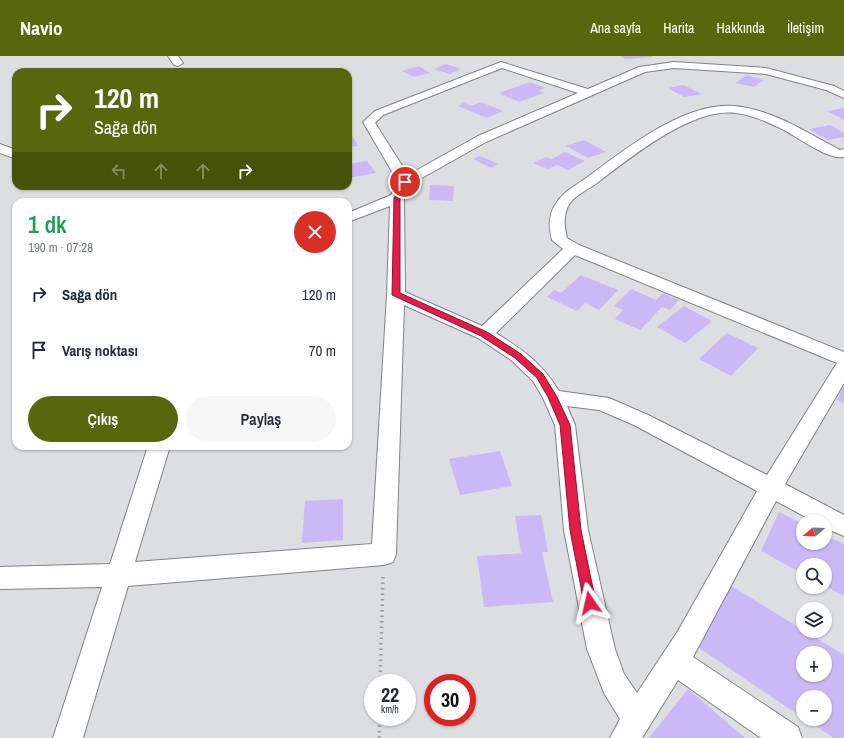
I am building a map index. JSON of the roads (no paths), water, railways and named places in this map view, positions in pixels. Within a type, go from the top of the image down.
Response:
[{"type":"street","points":[[405,182],[370,122],[379,113],[501,65],[586,92]]},
{"type":"street","points":[[0,578],[118,575],[384,554],[396,295],[397,198],[405,182],[482,139],[586,92],[643,69],[674,65],[766,71],[830,88],[844,95]]},
{"type":"street","points":[[842,155],[752,112],[732,109],[716,110],[660,132],[566,200],[556,222],[560,240],[573,248],[844,359]]},
{"type":"street","points":[[0,148],[12,153]]},
{"type":"street","points":[[352,216],[397,198]]},
{"type":"street","points":[[484,334],[573,248]]},
{"type":"street","points":[[396,295],[484,334],[518,356],[540,376],[553,397],[565,425],[576,530],[601,649],[631,728]]},
{"type":"street","points":[[631,728],[688,640],[771,488],[844,368]]},
{"type":"street","points":[[553,397],[602,404],[641,420],[844,526]]},
{"type":"street","points":[[68,738],[158,450]]},
{"type":"street","points":[[675,661],[787,738]]}]
